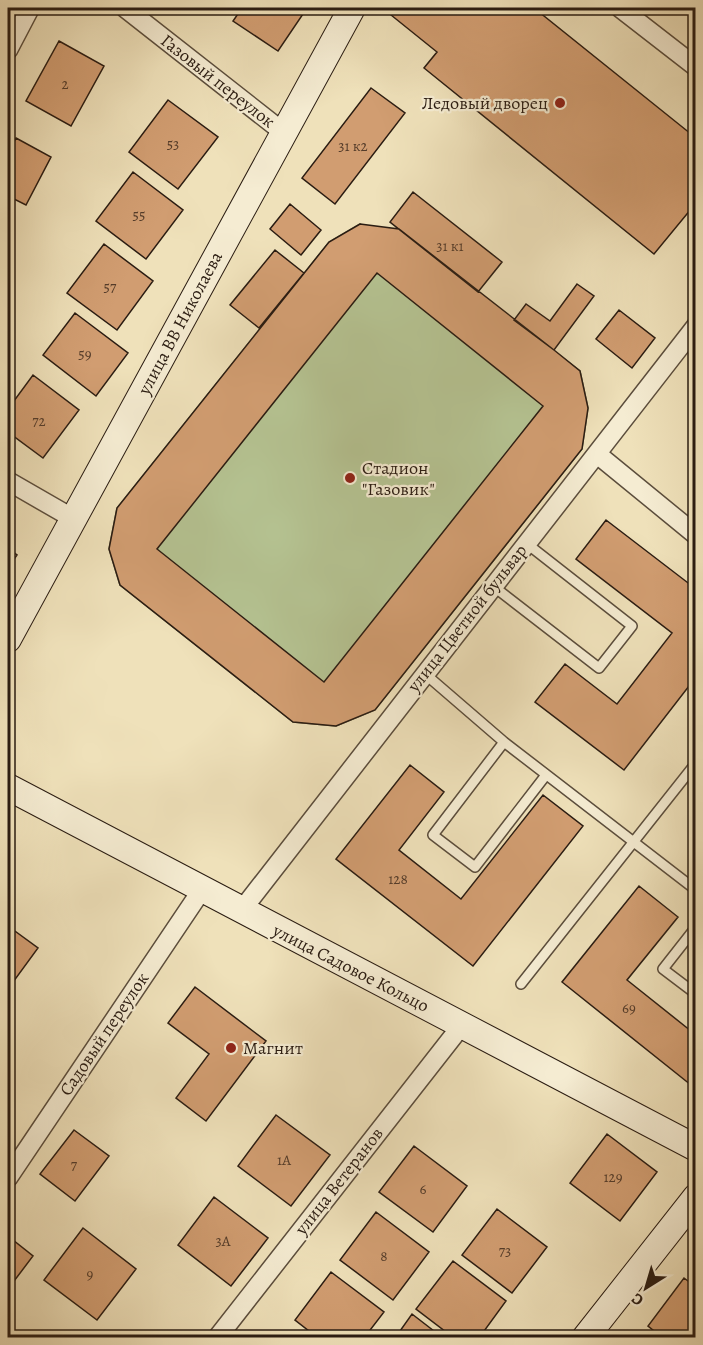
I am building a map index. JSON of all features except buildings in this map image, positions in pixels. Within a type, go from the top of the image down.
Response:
[{"type":"street","points":[[8,50],[30,8]]},
{"type":"street","name":"Газовый переулок","points":[[125,8],[283,132]]},
{"type":"street","name":"улица ВВ Николаева","points":[[8,639],[352,8]]},
{"type":"street","points":[[620,8],[696,67]]},
{"type":"street","name":"улица Цветной бульвар","points":[[241,911],[696,326]]},
{"type":"street","points":[[597,454],[696,535]]},
{"type":"street","points":[[8,481],[74,519]]},
{"type":"street","name":"улица Садовое Кольцо","points":[[8,787],[201,891],[696,1148]]},
{"type":"street","name":"Садовый переулок","points":[[8,1178],[201,891]]},
{"type":"street","name":"улица Ветеранов","points":[[217,1338],[462,1025]]},
{"type":"street","points":[[585,1338],[696,1197]]},
{"type":"lane","points":[[492,586],[599,668],[619,643],[632,626],[526,543]]},
{"type":"lane","points":[[424,673],[504,742],[696,890]]},
{"type":"lane","points":[[504,742],[433,835],[475,867],[546,775]]},
{"type":"lane","points":[[521,984],[696,763]]},
{"type":"lane","points":[[696,927],[663,969],[696,994]]},
{"type":"green space","name":"Стадион \"Газовик\"","points":[[360,224],[514,320],[580,371],[588,408],[582,449],[375,710],[336,726],[293,722],[120,585],[109,549],[117,508],[329,242]]},
{"type":"place","name":"Ледовый дворец","points":[[560,103]]},
{"type":"place","name":"Стадион \"Газовик\"","points":[[350,478]]},
{"type":"place","name":"Магнит","points":[[231,1048]]}]
